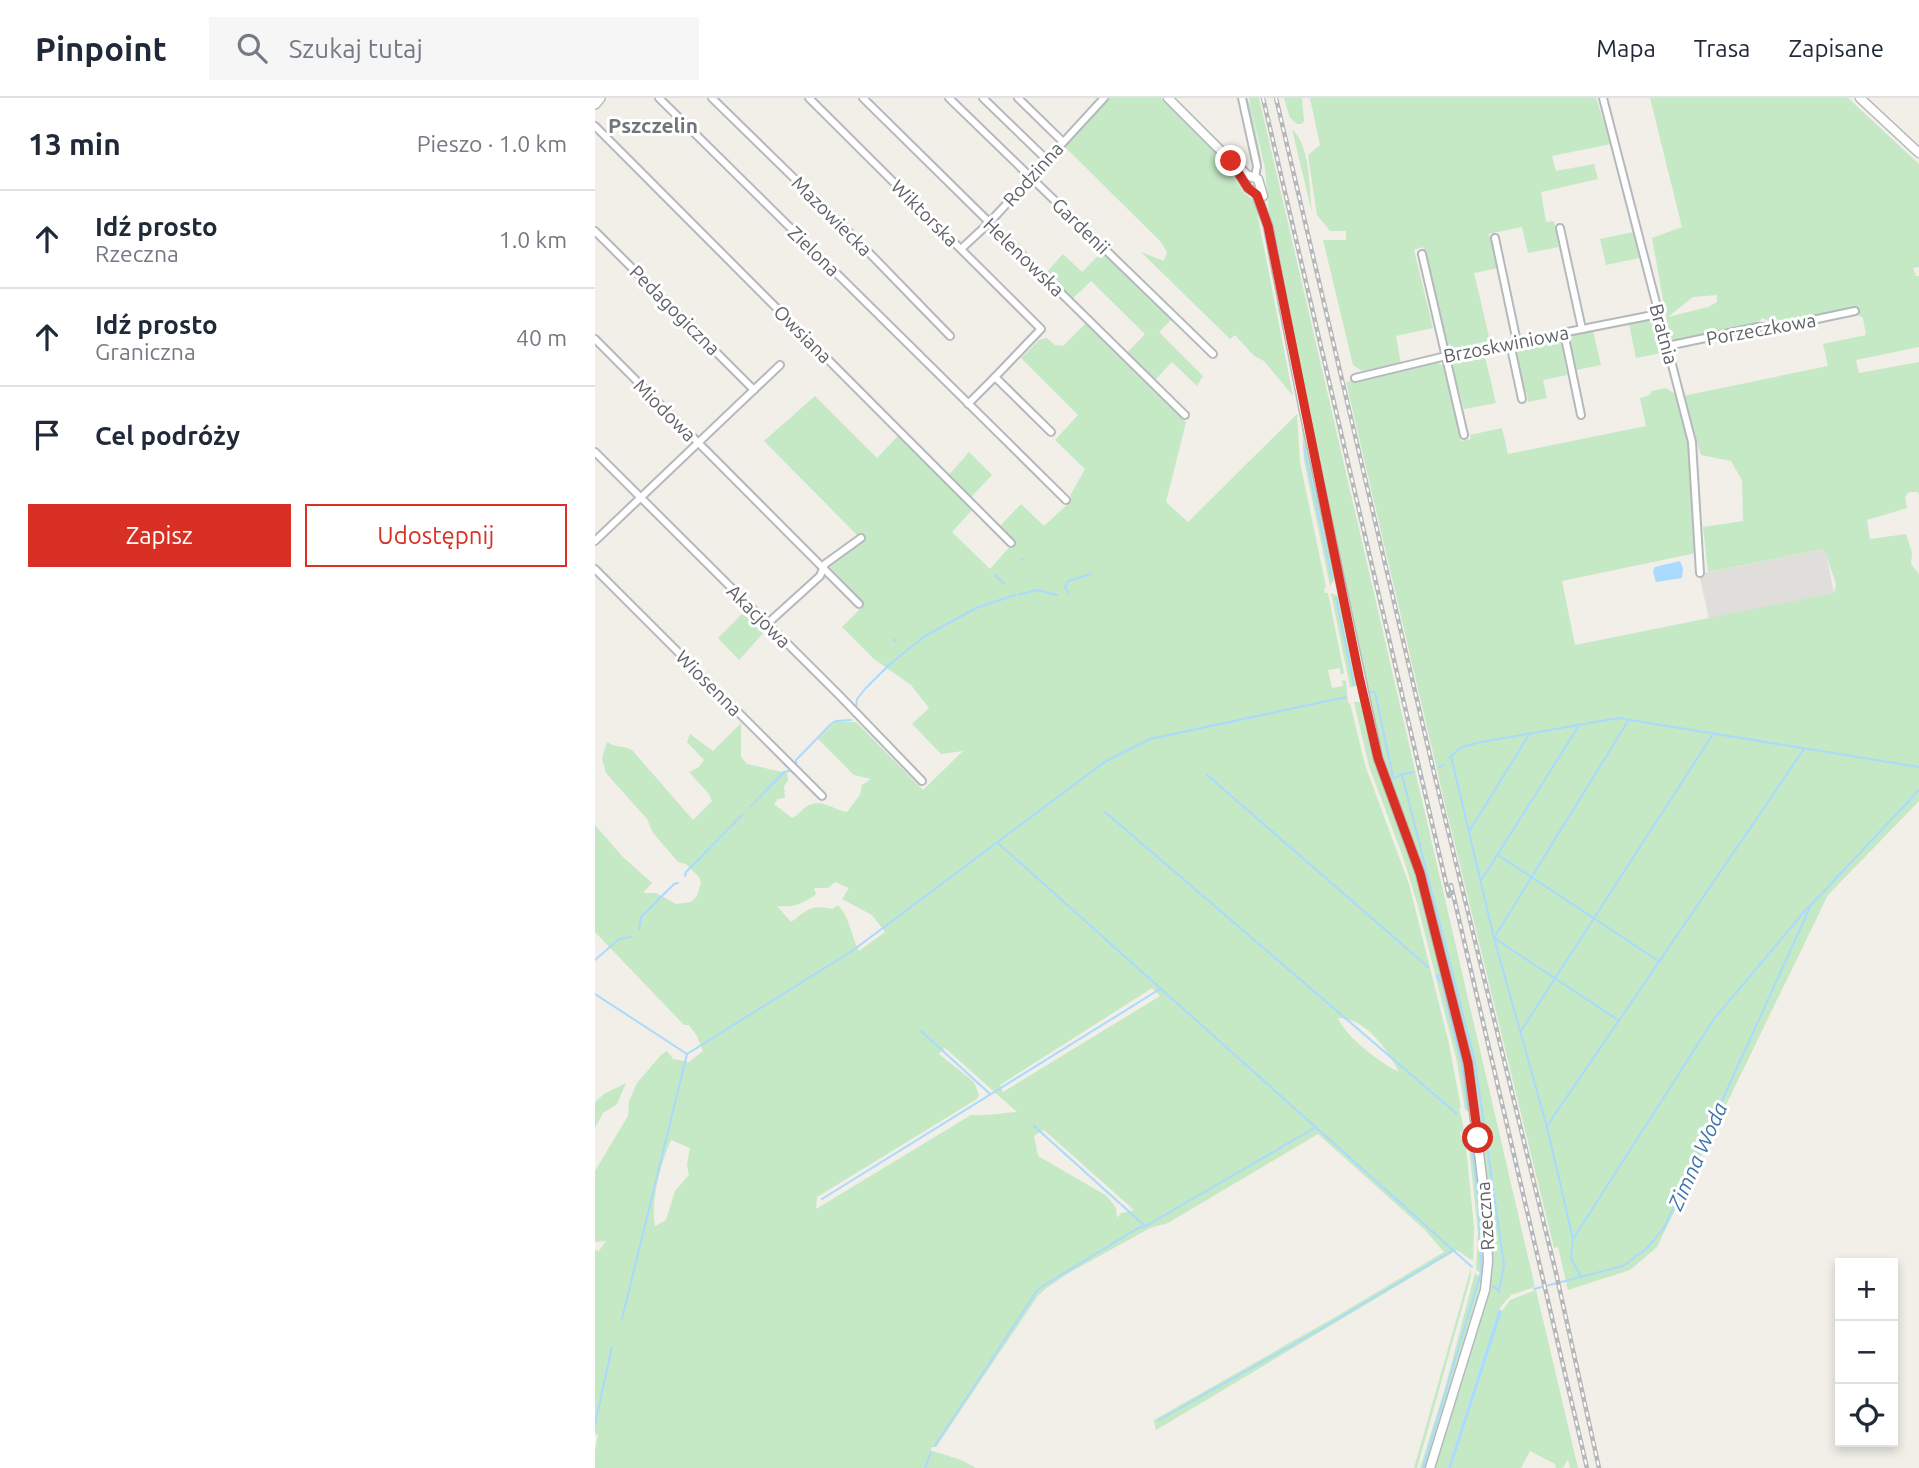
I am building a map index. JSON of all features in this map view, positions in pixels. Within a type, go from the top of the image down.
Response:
[{"type":"main road","points":[[595,103],[600,98]]},
{"type":"street","name":"Zielona","points":[[659,98],[1066,500]]},
{"type":"street","name":"Mazowiecka","points":[[712,98],[846,229],[950,336]]},
{"type":"street","name":"Wiktorska","points":[[809,98],[1041,328],[996,377]]},
{"type":"street","name":"Helenowska","points":[[863,98],[1185,415]]},
{"type":"street","name":"Gardenii","points":[[949,98],[1213,354]]},
{"type":"street","points":[[983,98],[1045,159]]},
{"type":"street","points":[[1018,98],[1062,141]]},
{"type":"street","name":"Rodzinna","points":[[961,249],[989,223],[1029,176],[1104,98]]},
{"type":"street","points":[[1168,98],[1252,182],[1257,166],[1242,98]]},
{"type":"street","name":"Bratnia","points":[[1603,98],[1692,442],[1700,573]]},
{"type":"street","points":[[1866,100],[1919,153]]},
{"type":"street","name":"Owsiana","points":[[595,126],[1011,543]]},
{"type":"street","name":"Rzeczna","points":[[1252,182],[1266,205],[1268,226],[1375,746],[1427,899],[1468,1063],[1486,1210],[1487,1278],[1430,1468]]},
{"type":"street","points":[[1560,228],[1582,329]]},
{"type":"street","name":"Pedagogiczna","points":[[595,231],[754,390]]},
{"type":"street","points":[[1495,238],[1522,399]]},
{"type":"street","points":[[1422,254],[1464,435]]},
{"type":"street","name":"Porzeczkowa","points":[[1667,346],[1855,311]]},
{"type":"street","name":"Brzoskwiniowa","points":[[1355,378],[1445,356],[1658,314]]},
{"type":"street","points":[[1564,333],[1581,415]]},
{"type":"street","name":"Miodowa","points":[[595,339],[859,604]]},
{"type":"street","points":[[595,541],[781,365]]},
{"type":"street","points":[[968,404],[996,377],[1051,432]]},
{"type":"street","name":"Akacjowa","points":[[595,452],[922,781]]},
{"type":"street","points":[[767,624],[819,577],[825,564],[860,538]]},
{"type":"street","name":"Wiosenna","points":[[595,569],[822,796]]},
{"type":"shaded area","points":[[1825,549],[1834,593],[1709,619],[1699,574]]},
{"type":"green space","points":[[1106,98],[1161,98],[1222,159],[1243,192],[1255,202],[1293,396],[1264,361],[1254,356],[1235,335],[1230,339],[1141,252],[1164,261],[1167,252],[1161,242],[1062,144]]},
{"type":"green space","points":[[1244,98],[1247,98],[1251,106],[1262,163],[1260,166]]},
{"type":"green space","points":[[1249,98],[1259,98],[1535,1287],[1511,1295],[1499,1309],[1448,1468],[1434,1468],[1490,1277],[1470,1058],[1432,906],[1385,770],[1308,417],[1270,225],[1265,168]]},
{"type":"green space","points":[[1284,98],[1302,98],[1302,124],[1297,124],[1290,118]]},
{"type":"green space","points":[[1310,98],[1596,98],[1611,144],[1552,156],[1556,171],[1594,164],[1598,179],[1541,192],[1546,222],[1554,221],[1559,247],[1528,253],[1522,227],[1488,234],[1492,238],[1499,268],[1474,273],[1490,341],[1454,348],[1448,344],[1423,247],[1414,250],[1433,328],[1396,336],[1401,364],[1362,371],[1353,365],[1323,240],[1346,240],[1346,231],[1330,231],[1317,215],[1308,155],[1320,145]]},
{"type":"green space","points":[[1650,98],[1848,98],[1919,164],[1919,267],[1913,268],[1916,276],[1919,276],[1919,347],[1856,360],[1859,373],[1919,362],[1919,495],[1918,492],[1909,492],[1905,497],[1907,508],[1867,520],[1870,539],[1906,534],[1912,553],[1911,564],[1919,574],[1919,801],[1828,895],[1657,1247],[1630,1270],[1568,1290],[1558,1247],[1554,1248],[1445,804],[1346,382],[1437,362],[1443,366],[1461,441],[1471,439],[1470,435],[1502,428],[1508,454],[1646,426],[1640,398],[1650,395],[1651,391],[1666,388],[1675,394],[1689,445],[1696,553],[1562,581],[1575,645],[1834,593],[1836,584],[1824,549],[1708,572],[1703,527],[1743,521],[1742,480],[1731,461],[1701,455],[1683,396],[1828,366],[1823,344],[1866,335],[1863,318],[1857,314],[1856,309],[1779,325],[1762,318],[1758,324],[1677,341],[1670,338],[1652,238],[1682,227]],"holes":[[[1717,295],[1717,302],[1708,307],[1668,317],[1693,297]]]},
{"type":"green space","points":[[1292,129],[1303,146],[1306,157],[1312,213]]},
{"type":"green space","points":[[1633,232],[1639,258],[1606,265],[1600,239]]},
{"type":"green space","points":[[1103,251],[1172,319],[1159,332],[1203,376],[1197,386],[1172,362],[1154,381],[1127,353],[1145,334],[1091,281],[1072,299],[1046,273],[1063,254],[1082,272]]},
{"type":"green space","points":[[1649,320],[1655,324],[1662,353],[1636,358],[1629,324]]},
{"type":"green space","points":[[1087,322],[1186,422],[1166,502],[1188,522],[1297,414],[1300,462],[1326,587],[1325,593],[1328,593],[1344,673],[1341,675],[1340,668],[1328,670],[1332,688],[1343,686],[1342,680],[1346,681],[1348,703],[1365,765],[1409,884],[1449,1044],[1464,1130],[1460,1132],[1461,1136],[1465,1137],[1474,1228],[1473,1261],[1457,1250],[1156,1430],[1154,1420],[1444,1252],[1424,1229],[1318,1134],[1168,1223],[1150,1228],[1045,1289],[936,1447],[930,1450],[976,1468],[595,1468],[598,1435],[595,1433],[595,1250],[599,1251],[606,1241],[595,1242],[595,1171],[628,1116],[629,1101],[637,1083],[661,1055],[667,1051],[673,1059],[689,1062],[703,1051],[689,1025],[684,1025],[595,932],[595,825],[623,857],[652,883],[643,893],[656,893],[676,904],[691,902],[697,896],[701,883],[699,877],[686,864],[678,862],[653,833],[647,819],[606,773],[602,758],[607,742],[632,750],[693,820],[712,801],[689,772],[699,767],[704,760],[687,742],[690,734],[713,751],[741,723],[741,757],[747,764],[787,773],[785,798],[778,799],[774,804],[792,818],[811,804],[817,803],[847,812],[860,795],[862,785],[871,779],[854,775],[818,739],[835,722],[856,722],[923,790],[963,751],[941,754],[912,724],[929,708],[911,685],[874,659],[842,627],[862,607],[862,602],[828,565],[853,548],[861,539],[764,441],[815,396],[877,458],[898,436],[973,509],[952,532],[990,569],[1014,542],[1000,526],[1021,504],[1044,526],[1070,502],[1071,494],[1085,469],[1055,440],[1078,415],[1021,358],[1039,340],[1047,338],[1055,345],[1063,346]],"holes":[[[835,882],[849,888],[842,899],[872,915],[885,932],[859,951],[838,905],[832,909],[810,909],[791,922],[777,906],[798,904],[816,894],[814,888],[828,888]],[[1152,988],[1160,996],[1003,1092],[1000,1085]],[[1338,1018],[1358,1023],[1375,1036],[1399,1072],[1373,1056],[1348,1033]],[[945,1048],[1017,1112],[971,1115],[816,1209],[817,1197],[977,1099],[979,1095],[974,1082],[939,1054]],[[1044,1130],[1135,1210],[1121,1213],[1117,1218],[1116,1208],[1107,1196],[1038,1156],[1034,1136]],[[671,1140],[690,1148],[687,1165],[689,1175],[675,1191],[666,1220],[655,1226],[655,1194]]]},
{"type":"green space","points":[[1593,331],[1601,365],[1576,370],[1570,340],[1574,335]]},
{"type":"green space","points":[[1555,338],[1561,342],[1567,375],[1543,380],[1547,398],[1528,402],[1515,351],[1519,345]]},
{"type":"green space","points":[[1484,353],[1496,403],[1464,409],[1452,364],[1456,358]]},
{"type":"green space","points":[[1301,415],[1335,579],[1330,586],[1304,460]]},
{"type":"green space","points":[[969,452],[992,475],[971,497],[949,475]]},
{"type":"green space","points":[[1331,593],[1338,596],[1357,686],[1350,687]]},
{"type":"green space","points":[[747,609],[767,629],[739,660],[718,638]]},
{"type":"green space","points":[[1354,702],[1360,702],[1383,787],[1409,851],[1421,892],[1459,1041],[1469,1112],[1465,1110],[1457,1062],[1418,906],[1369,766]]},
{"type":"green space","points":[[626,1083],[617,1104],[603,1113],[595,1128],[595,1102],[604,1094]]},
{"type":"green space","points":[[1468,1137],[1473,1137],[1482,1209],[1483,1275],[1476,1270],[1478,1233]]},
{"type":"green space","points":[[1471,1268],[1417,1468],[1414,1468]]},
{"type":"green space","points":[[1475,1273],[1482,1279],[1480,1293],[1426,1468],[1420,1468],[1445,1388]]},
{"type":"green space","points":[[1536,1290],[1578,1468],[1570,1468],[1568,1459],[1563,1468],[1556,1468],[1555,1464],[1530,1451],[1521,1468],[1451,1468],[1500,1314],[1510,1300]]},
{"type":"water","points":[[1680,561],[1683,568],[1682,578],[1656,582],[1653,572],[1655,567]]},
{"type":"water","points":[[1499,1309],[1502,1311],[1451,1468],[1448,1468]]},
{"type":"waterway","points":[[1304,447],[1332,579]]},
{"type":"waterway","points":[[1065,586],[1068,581],[1091,574]]},
{"type":"waterway","points":[[995,575],[1004,584]]},
{"type":"waterway","points":[[1065,587],[1069,593]]},
{"type":"waterway","points":[[1018,595],[1037,590],[1057,595]]},
{"type":"waterway","points":[[856,708],[857,699],[865,689],[890,664],[925,636],[976,608],[1015,595]]},
{"type":"waterway","points":[[1336,598],[1354,685]]},
{"type":"waterway","points":[[1369,692],[1375,692],[1393,778],[1402,775],[1475,1062],[1504,1265],[1499,1291]]},
{"type":"waterway","points":[[595,994],[687,1054],[852,951],[1106,761],[1150,739],[1346,697]]},
{"type":"waterway","points":[[1449,758],[1460,748],[1476,743],[1618,718],[1919,767]]},
{"type":"waterway","points":[[796,764],[796,760],[831,724],[851,720]]},
{"type":"waterway","points":[[1618,1020],[1494,938],[1628,721]]},
{"type":"waterway","points":[[1482,879],[1580,724]]},
{"type":"waterway","points":[[1470,830],[1530,733]]},
{"type":"waterway","points":[[1521,1031],[1713,734]]},
{"type":"waterway","points":[[1547,1126],[1804,749]]},
{"type":"waterway","points":[[1451,756],[1494,938],[1547,1127],[1573,1239]]},
{"type":"waterway","points":[[1439,767],[1444,765]]},
{"type":"waterway","points":[[751,806],[784,772],[789,771]]},
{"type":"waterway","points":[[1403,774],[1414,772]]},
{"type":"waterway","points":[[1206,774],[1428,967]]},
{"type":"waterway","name":"Zimna Woda","points":[[1534,1289],[1623,1266],[1647,1248],[1664,1228],[1811,905],[1919,790]]},
{"type":"waterway","points":[[1105,812],[1457,1114]]},
{"type":"waterway","points":[[685,876],[742,815]]},
{"type":"waterway","points":[[999,844],[1472,1267]]},
{"type":"waterway","points":[[1498,855],[1660,962]]},
{"type":"waterway","points":[[639,929],[641,917],[678,883]]},
{"type":"waterway","points":[[1581,1277],[1571,1258],[1573,1239],[1714,1019],[1809,906]]},
{"type":"waterway","points":[[595,960],[619,939],[631,937]]},
{"type":"waterway","points":[[1439,975],[1437,977],[1442,983],[1462,1066],[1468,1110]]},
{"type":"waterway","points":[[822,1199],[1160,989]]},
{"type":"waterway","points":[[921,1031],[990,1094]]},
{"type":"waterway","points":[[622,1319],[687,1054]]},
{"type":"waterway","points":[[1034,1126],[1145,1226]]},
{"type":"waterway","points":[[935,1446],[1038,1289],[1138,1228],[1146,1226],[1316,1127]]},
{"type":"waterway","points":[[1423,1468],[1481,1272],[1479,1209],[1471,1138]]},
{"type":"waterway","points":[[1159,1420],[1452,1251]]},
{"type":"waterway","points":[[1493,1286],[1500,1292]]},
{"type":"waterway","points":[[595,1424],[612,1347]]},
{"type":"waterway","points":[[925,1468],[931,1452]]},
{"type":"railway","points":[[1263,98],[1449,896]]},
{"type":"railway","points":[[1276,98],[1435,777],[1556,1273],[1599,1468]]},
{"type":"railway","points":[[1451,885],[1587,1468]]},
{"type":"district","name":"Pszczelin","points":[[653,125]]},
{"type":"route","points":[[1231,161],[1248,188],[1257,195],[1268,226],[1359,676],[1378,758],[1420,873],[1452,997],[1468,1063],[1478,1138]]}]
